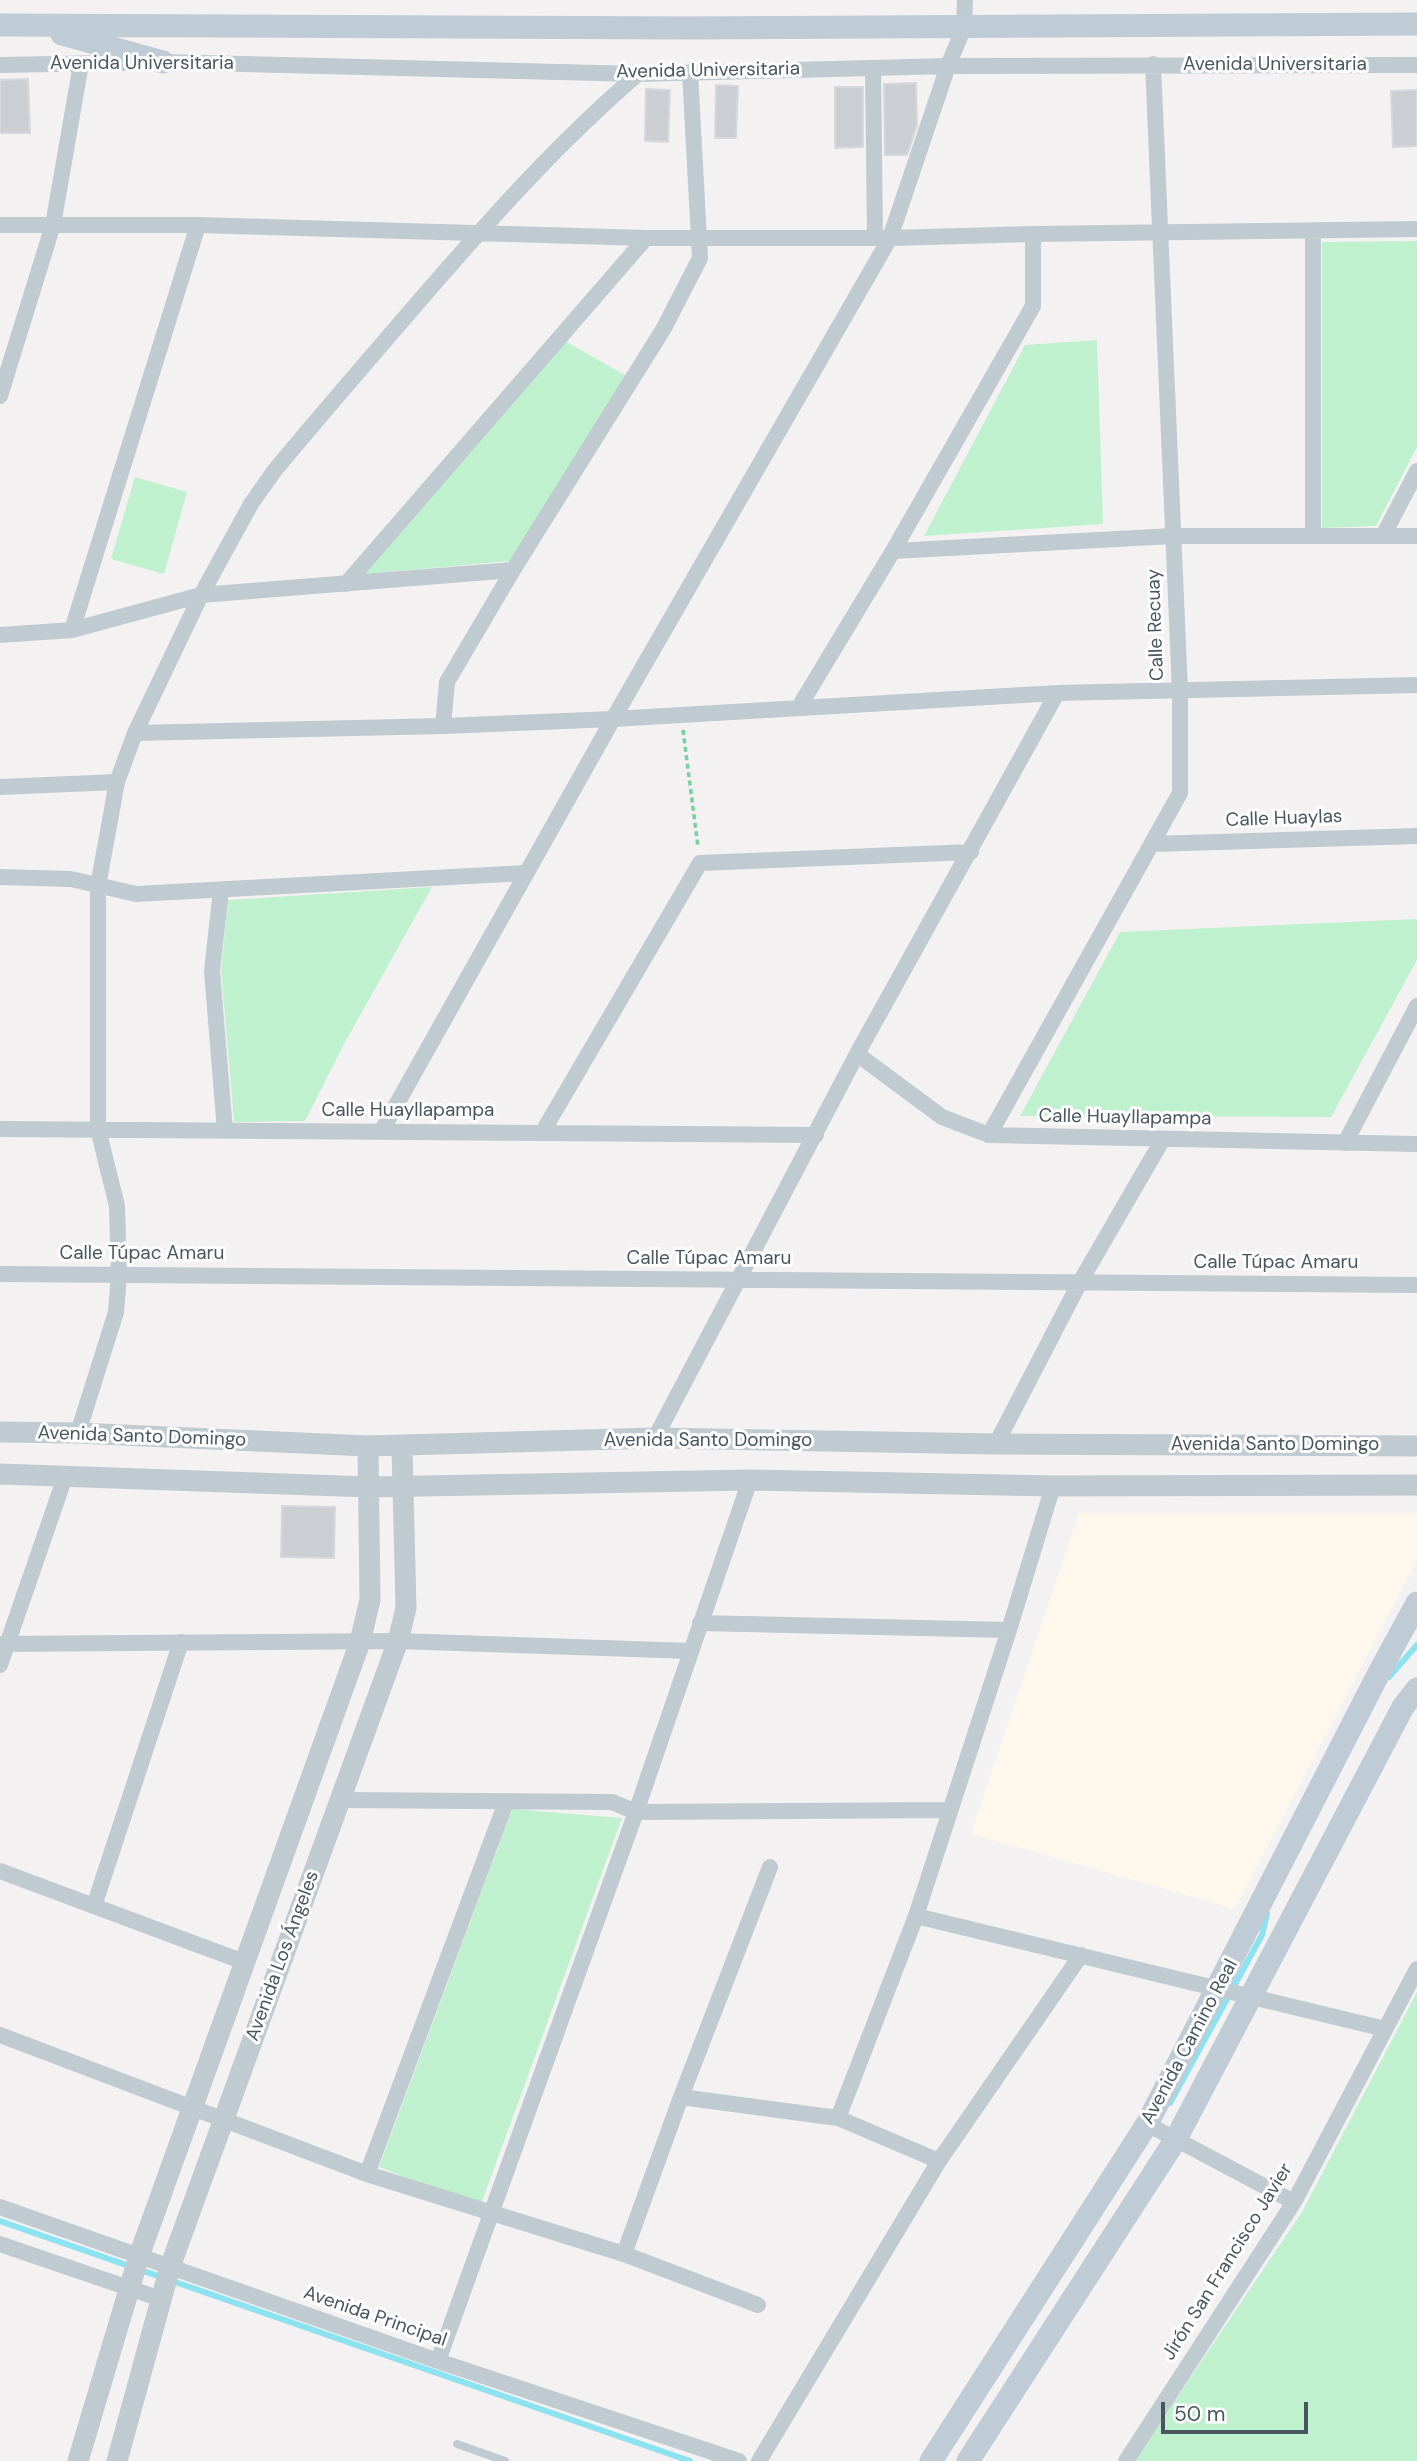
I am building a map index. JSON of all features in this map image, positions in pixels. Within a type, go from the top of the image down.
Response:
[{"type":"main road","name":"Avenida Universitaria","points":[[0,25],[964,27],[1417,24]]},
{"type":"main road","points":[[32,26],[163,62]]},
{"type":"main road","name":"Avenida Camino Real","points":[[932,2460],[1147,2124],[1417,1603]]},
{"type":"main road","name":"Avenida Camino Real","points":[[968,2461],[1177,2140],[1403,1707],[1417,1689]]},
{"type":"street","points":[[381,1132],[882,238],[964,27],[965,0]]},
{"type":"street","name":"Avenida Universitaria","points":[[0,65],[163,62],[638,74],[948,66],[1417,65]]},
{"type":"street","points":[[0,396],[53,225],[81,64]]},
{"type":"street","name":"Calle Recuay","points":[[989,1135],[1180,793],[1180,691],[1153,64]]},
{"type":"street","points":[[873,68],[882,238]]},
{"type":"street","points":[[443,726],[447,682],[513,570],[664,328],[700,258],[690,72]]},
{"type":"street","points":[[78,1433],[116,1312],[119,1275],[117,1206],[98,1129],[97,886],[117,782],[135,733],[201,595],[251,504],[275,470],[479,232],[606,101],[638,74]]},
{"type":"street","points":[[0,225],[198,225],[646,238],[882,238],[1417,229]]},
{"type":"street","points":[[72,630],[198,225]]},
{"type":"street","points":[[1313,231],[1313,536]]},
{"type":"street","points":[[799,707],[893,551],[1033,306],[1033,234]]},
{"type":"street","points":[[346,584],[646,238]]},
{"type":"street","points":[[1383,536],[1417,471]]},
{"type":"street","points":[[893,551],[1173,536],[1417,536]]},
{"type":"street","points":[[0,635],[72,630],[201,595],[513,570]]},
{"type":"street","points":[[135,733],[613,719],[1057,693],[1417,685]]},
{"type":"street","points":[[655,1438],[857,1054],[1057,693]]},
{"type":"street","points":[[0,787],[117,782]]},
{"type":"street","name":"Calle Huaylas","points":[[1152,845],[1417,836]]},
{"type":"street","points":[[542,1133],[700,863],[971,852]]},
{"type":"street","points":[[0,877],[71,879],[136,894],[526,873]]},
{"type":"street","points":[[221,890],[212,971],[225,1130]]},
{"type":"street","points":[[1345,1143],[1417,1006]]},
{"type":"street","name":"Calle Huayllapampa","points":[[857,1054],[942,1117],[989,1135],[1417,1144]]},
{"type":"street","name":"Calle Huayllapampa","points":[[0,1129],[816,1135]]},
{"type":"street","points":[[996,1444],[1080,1282],[1163,1139]]},
{"type":"street","name":"Calle Túpac Amaru","points":[[0,1274],[1417,1285]]},
{"type":"street","name":"Avenida Santo Domingo","points":[[0,1432],[368,1446],[655,1438],[996,1444],[1417,1446]]},
{"type":"street","name":"Avenida Los Ángeles","points":[[78,2461],[139,2256],[360,1642],[370,1600],[368,1446]]},
{"type":"street","name":"Avenida Los Ángeles","points":[[117,2461],[170,2267],[398,1641],[406,1608],[402,1446]]},
{"type":"street","name":"Avenida Santo Domingo","points":[[0,1474],[66,1474],[369,1487],[750,1480],[1053,1486],[1417,1485]]},
{"type":"street","points":[[0,1665],[4,1644],[66,1474]]},
{"type":"street","points":[[439,2361],[636,1812],[750,1480]]},
{"type":"street","points":[[838,2118],[916,1916],[1053,1486]]},
{"type":"street","points":[[701,1623],[1009,1630]]},
{"type":"street","points":[[4,1644],[398,1641],[691,1650]]},
{"type":"street","points":[[94,1906],[181,1642]]},
{"type":"street","points":[[340,1800],[612,1802],[636,1812],[950,1810]]},
{"type":"street","points":[[367,2174],[506,1802]]},
{"type":"street","points":[[624,2254],[770,1867]]},
{"type":"street","points":[[0,1871],[244,1962]]},
{"type":"street","points":[[916,1916],[1385,2029]]},
{"type":"street","points":[[758,2461],[939,2161],[1081,1955]]},
{"type":"street","name":"Jirón San Francisco Javier","points":[[1129,2456],[1293,2202],[1417,1969]]},
{"type":"street","points":[[0,2035],[367,2174],[624,2254],[758,2305]]},
{"type":"street","points":[[681,2097],[838,2118],[939,2161]]},
{"type":"street","points":[[1147,2124],[1293,2202]]},
{"type":"street","name":"Avenida Principal","points":[[0,2207],[439,2361],[739,2461]]},
{"type":"street","points":[[0,2244],[161,2299]]},
{"type":"street","points":[[1129,2456],[1147,2461]]},
{"type":"lane","points":[[457,2444],[505,2461]]},
{"type":"path","points":[[681,714],[700,863]]},
{"type":"shaded area","points":[[1079,1513],[1417,1513],[1417,1560],[1235,1909],[971,1834]]},
{"type":"green space","points":[[1417,241],[1417,447],[1376,526],[1322,528],[1322,242]]},
{"type":"green space","points":[[1097,340],[1103,524],[924,536],[1025,345]]},
{"type":"green space","points":[[565,341],[628,377],[510,561],[363,574]]},
{"type":"green space","points":[[135,477],[187,492],[164,574],[111,559]]},
{"type":"green space","points":[[432,887],[344,1044],[305,1121],[234,1122],[221,971],[228,900]]},
{"type":"green space","points":[[1417,919],[1417,960],[1331,1117],[1020,1116],[1120,932]]},
{"type":"green space","points":[[512,1809],[622,1818],[480,2207],[379,2167]]},
{"type":"green space","points":[[1417,1992],[1417,2461],[1134,2461],[1302,2212]]},
{"type":"building","points":[[28,79],[30,133],[0,133],[0,80]]},
{"type":"building","points":[[916,83],[917,126],[907,155],[885,155],[884,84]]},
{"type":"building","points":[[716,85],[738,86],[736,138],[715,138]]},
{"type":"building","points":[[835,87],[863,87],[863,147],[835,148]]},
{"type":"building","points":[[646,89],[670,90],[668,142],[645,141]]},
{"type":"building","points":[[1417,90],[1417,146],[1393,147],[1391,91]]},
{"type":"building","points":[[282,1506],[335,1507],[334,1558],[281,1557]]},
{"type":"waterway","points":[[1389,1677],[1417,1645]]},
{"type":"waterway","points":[[1170,2103],[1262,1935],[1267,1914]]},
{"type":"waterway","points":[[0,2221],[690,2461]]}]
